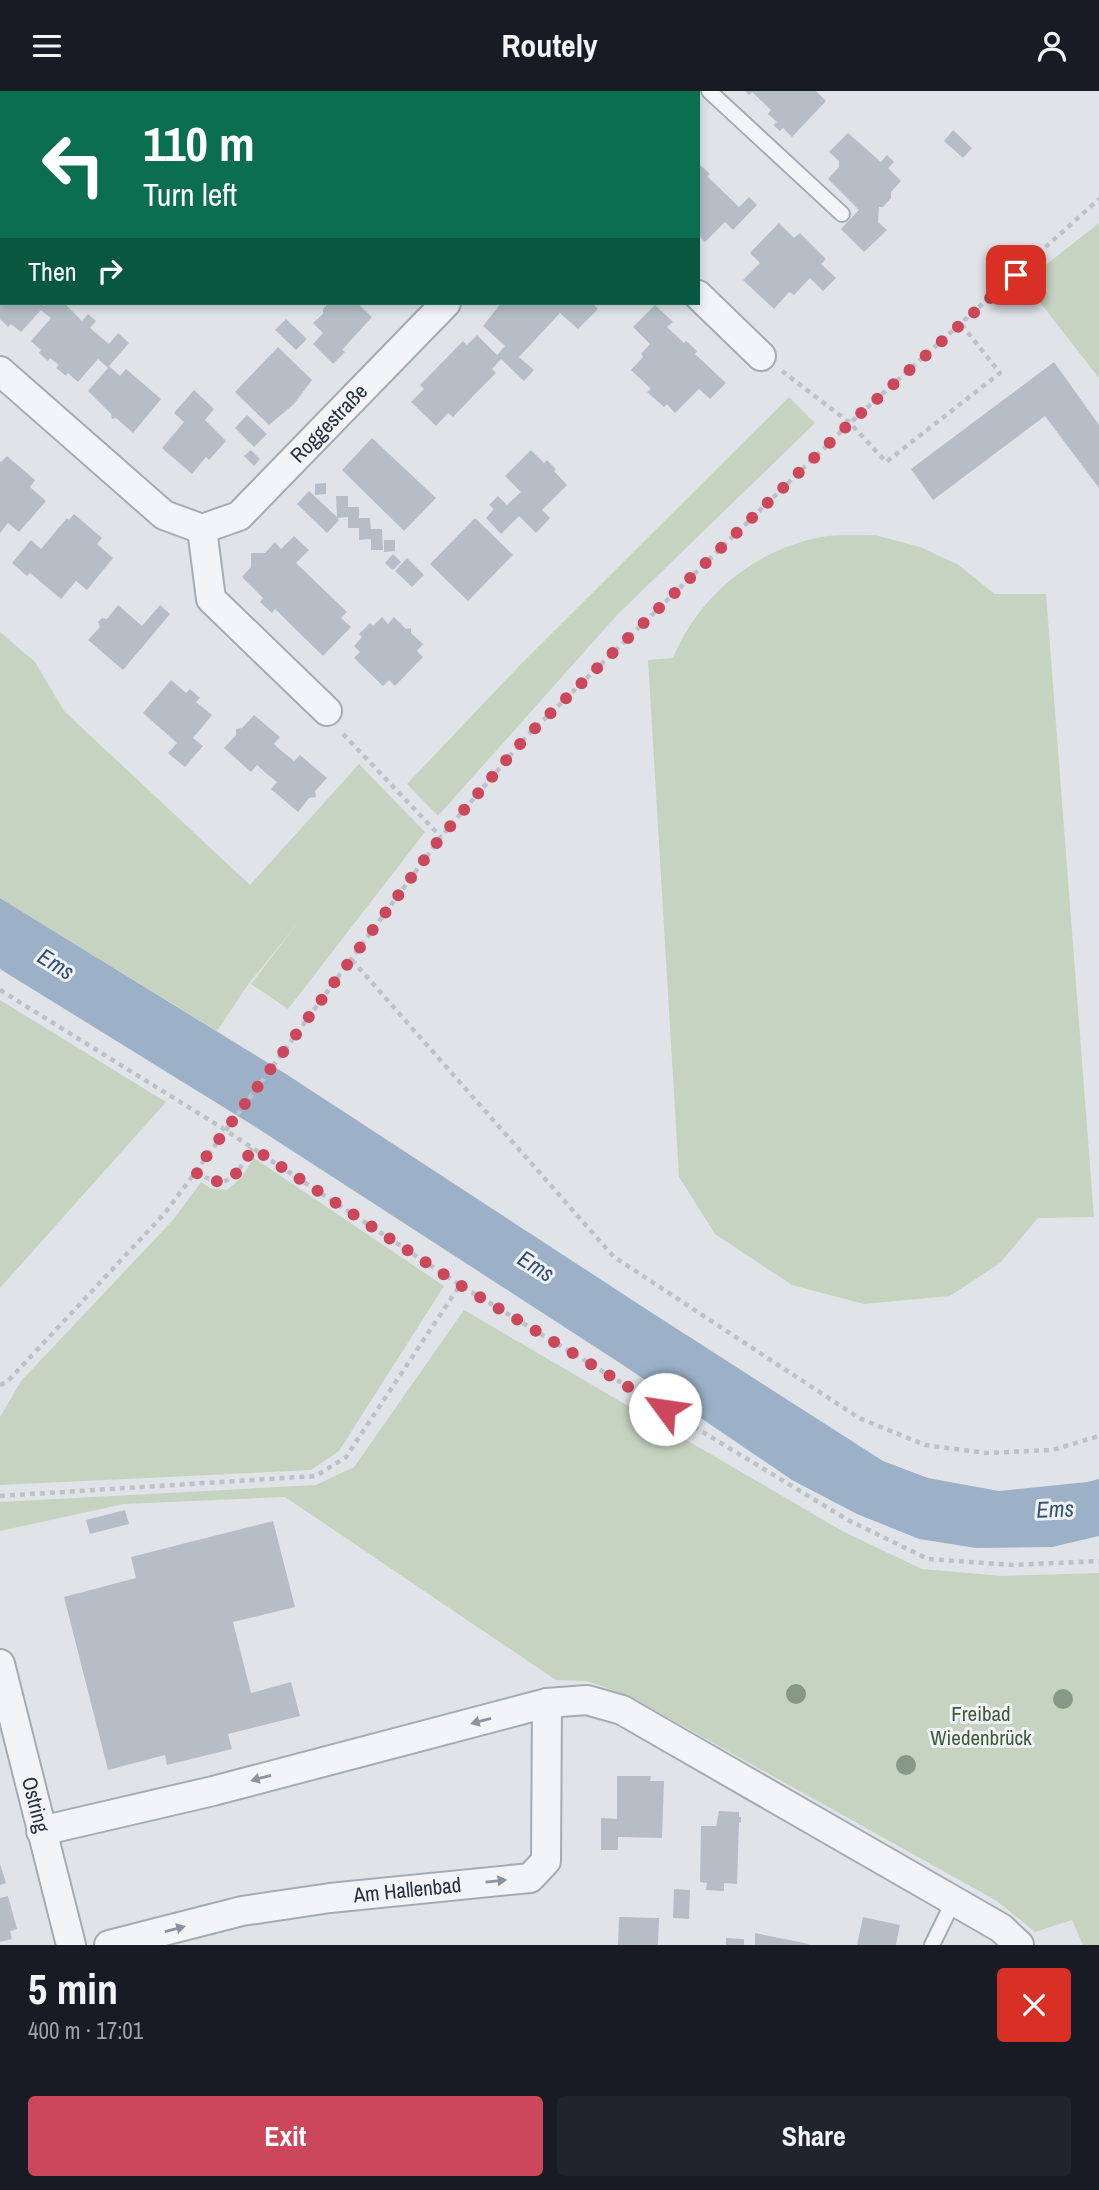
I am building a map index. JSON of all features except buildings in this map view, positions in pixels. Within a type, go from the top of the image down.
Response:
[{"type":"street","points":[[700,297],[761,356]]},
{"type":"street","name":"Roggestraße","points":[[202,529],[239,516],[444,305]]},
{"type":"street","points":[[0,371],[164,515],[202,529],[211,599],[327,711]]},
{"type":"street","name":"Ostring","points":[[0,1664],[71,1945]]},
{"type":"street","points":[[41,1831],[201,1794],[547,1703],[587,1700],[622,1710],[1001,1927],[1019,1945]]},
{"type":"street","name":"Am Hallenbad","points":[[109,1945],[242,1912],[330,1898],[530,1878],[546,1861],[547,1703]]},
{"type":"lane","points":[[709,91],[842,214]]},
{"type":"lane","points":[[932,1945],[954,1900]]},
{"type":"path","points":[[0,1385],[8,1382],[166,1213],[441,837],[526,737],[850,423],[1099,199]]},
{"type":"path","points":[[761,356],[850,423],[886,462],[1000,373],[961,324]]},
{"type":"path","points":[[365,756],[441,837]]},
{"type":"path","points":[[352,960],[614,1257],[859,1418],[925,1445],[986,1453],[1052,1450],[1099,1436]]},
{"type":"path","points":[[0,991],[253,1148],[460,1285],[848,1520],[928,1559],[1013,1565],[1099,1561]]},
{"type":"path","points":[[195,1172],[210,1181],[230,1179],[253,1148]]},
{"type":"path","points":[[0,1496],[316,1476],[346,1457],[460,1285]]},
{"type":"green space","points":[[1099,223],[1099,378],[1024,282]]},
{"type":"green space","points":[[789,397],[815,423],[617,615],[438,816],[407,784],[520,665]]},
{"type":"green space","points":[[875,535],[920,547],[957,564],[995,594],[1046,594],[1094,1217],[1038,1218],[1000,1263],[950,1296],[864,1304],[792,1285],[715,1234],[679,1177],[648,660],[673,658],[698,614],[714,595],[752,564],[797,543],[821,537]]},
{"type":"green space","points":[[0,632],[35,662],[64,711],[250,885],[359,764],[425,832],[288,1009],[251,984],[300,920],[247,986],[217,1031],[0,898]]},
{"type":"green space","points":[[0,1000],[166,1102],[0,1288]]},
{"type":"green space","points":[[254,1158],[444,1286],[339,1451],[311,1470],[0,1485],[0,1417],[21,1381],[173,1220],[201,1182],[210,1188],[227,1190],[240,1179]]},
{"type":"green space","name":"Freibad Wiedenbrück","points":[[464,1310],[844,1532],[922,1569],[1003,1576],[1099,1573],[1099,1945],[1083,1945],[1072,1920],[1035,1932],[997,1901],[629,1696],[587,1681],[556,1680],[285,1497],[124,1504],[0,1531],[0,1502],[316,1485],[354,1467]]},
{"type":"water","name":"Ems","points":[[0,898],[286,1074],[883,1461],[928,1478],[999,1491],[1099,1479],[1099,1536],[1052,1547],[976,1548],[919,1539],[857,1514],[792,1480],[623,1365],[254,1126],[0,969]]},
{"type":"route","points":[[665,1409],[460,1285],[253,1148],[230,1179],[210,1181],[195,1172],[441,837],[526,737],[850,423],[1016,275]]}]
